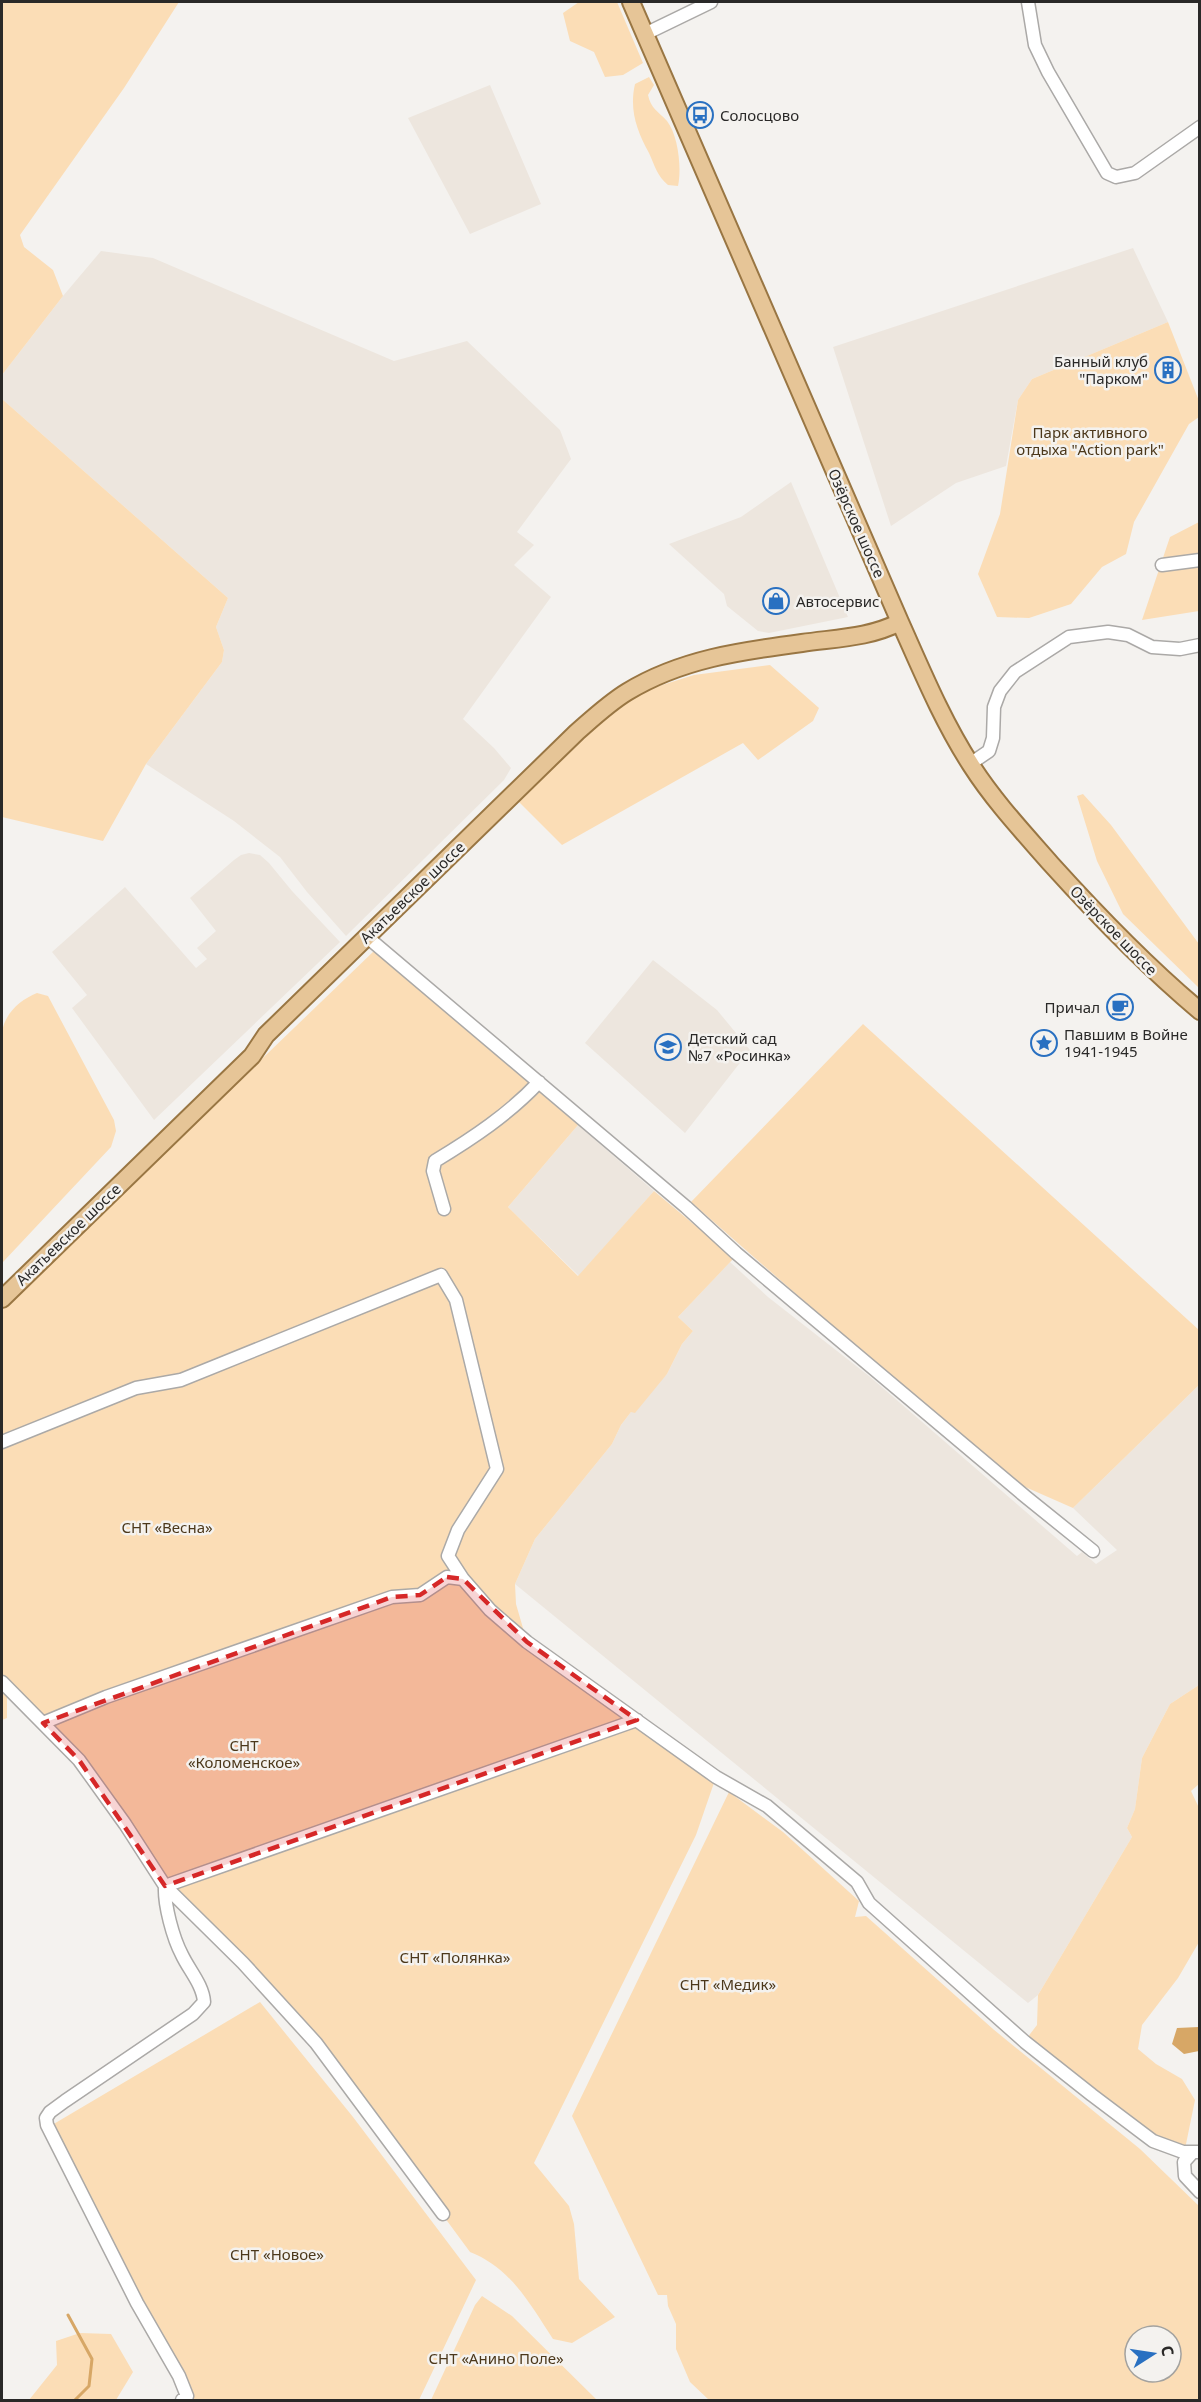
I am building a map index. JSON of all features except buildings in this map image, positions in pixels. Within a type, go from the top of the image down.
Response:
[{"type":"main road","name":"Озёрское шоссе","points":[[631,2],[900,622],[939,709],[970,764],[987,789],[1077,893],[1140,958],[1200,1011]]},
{"type":"main road","name":"Акатьевское шоссе","points":[[2,1299],[252,1056],[266,1035],[366,936],[577,732],[626,693],[670,670],[698,661],[755,649],[873,634],[900,622]]},
{"type":"street","points":[[645,34],[711,2]]},
{"type":"street","points":[[1028,2],[1035,45],[1048,72],[1107,173],[1116,177],[1135,173],[1200,127]]},
{"type":"street","points":[[1162,565],[1200,560]]},
{"type":"street","points":[[970,764],[989,751],[993,738],[994,707],[1000,691],[1015,672],[1070,637],[1108,632],[1128,635],[1152,647],[1180,649],[1200,645]]},
{"type":"street","points":[[366,936],[540,1082],[753,1267],[1093,1551]]},
{"type":"street","points":[[444,1209],[433,1171],[435,1161],[481,1134],[540,1082]]},
{"type":"street","points":[[2,1442],[136,1388],[181,1380],[441,1275],[456,1300],[497,1469],[458,1530],[448,1557],[463,1579],[490,1610],[527,1642],[716,1776],[767,1806],[790,1824],[857,1882],[869,1903],[1024,2042],[1153,2141],[1196,2153]]},
{"type":"street","points":[[43,1723],[106,1697],[392,1596],[420,1595],[447,1577],[463,1579]]},
{"type":"street","points":[[2,1682],[79,1760],[125,1824],[165,1886],[243,1963],[316,2043],[443,2214]]},
{"type":"street","points":[[165,1886],[637,1720]]},
{"type":"street","points":[[165,1886],[164,1898],[180,1953],[203,1992],[204,2002],[193,2014],[65,2101],[50,2112],[46,2118],[47,2125],[119,2268],[179,2376],[187,2396],[182,2400]]},
{"type":"street","points":[[1196,2153],[1184,2162],[1185,2176],[1200,2192]]},
{"type":"highlighted area","points":[[447,1577],[463,1579],[527,1642],[637,1720],[165,1886],[79,1760],[43,1723],[392,1597],[420,1595]]},
{"type":"shaded area","points":[[490,85],[541,204],[470,234],[408,118]]},
{"type":"shaded area","points":[[1133,248],[1168,322],[1032,379],[1018,400],[1006,466],[956,483],[891,526],[833,347]]},
{"type":"shaded area","points":[[101,251],[153,258],[394,361],[467,341],[560,430],[571,459],[517,532],[534,545],[514,565],[551,597],[463,719],[494,748],[511,768],[504,780],[346,936],[280,857],[234,821],[146,764],[222,662],[224,650],[216,627],[228,598],[2,399],[2,375]]},
{"type":"shaded area","points":[[791,482],[848,617],[769,633],[758,631],[727,606],[724,594],[669,544],[741,517]]},
{"type":"shaded area","points":[[249,853],[260,855],[269,863],[340,942],[154,1120],[72,1008],[87,995],[52,952],[125,887],[196,968],[207,959],[197,948],[216,931],[190,898],[234,860]]},
{"type":"shaded area","name":"Детский сад №7 «Росинка»","points":[[653,960],[717,1010],[750,1050],[685,1133],[585,1043]]},
{"type":"shaded area","points":[[578,1125],[654,1191],[579,1276],[508,1207]]},
{"type":"shaded area","points":[[730,1262],[768,1297],[869,1376],[1077,1556],[1082,1552],[1096,1564],[1117,1550],[1073,1508],[1199,1385],[1199,1685],[1170,1704],[1142,1758],[1135,1809],[1127,1828],[1132,1837],[1038,1995],[1028,2003],[515,1584],[535,1539],[612,1444],[621,1425],[631,1412],[667,1374],[682,1344],[693,1331],[678,1317]]},
{"type":"shaded area","points":[[1199,2027],[1199,2051],[1184,2054],[1172,2044],[1177,2028]]},
{"type":"green space","points":[[2,2],[179,2],[124,88],[20,235],[24,247],[53,270],[63,296],[2,375]]},
{"type":"green space","points":[[579,2],[617,2],[643,63],[623,75],[605,77],[594,52],[570,41],[563,13]]},
{"type":"green space","points":[[649,77],[654,85],[648,95],[649,100],[655,110],[667,121],[674,135],[679,161],[678,186],[664,182],[635,120],[633,94],[635,84]]},
{"type":"green space","name":"Парк активного отдыха \"Action park\"","points":[[1168,322],[1199,401],[1199,417],[1189,424],[1134,522],[1126,554],[1102,567],[1071,604],[1029,618],[997,617],[978,574],[1000,514],[1018,400],[1032,379]]},
{"type":"green space","points":[[2,399],[228,598],[216,627],[224,650],[222,662],[146,764],[103,841],[2,817]]},
{"type":"green space","points":[[1199,522],[1199,611],[1142,620],[1170,537]]},
{"type":"green space","points":[[770,665],[819,708],[813,721],[758,760],[743,743],[562,845],[517,800],[591,728],[640,692],[694,675]]},
{"type":"green space","points":[[1083,794],[1111,825],[1199,944],[1199,988],[1123,914],[1097,861],[1077,796]]},
{"type":"green space","points":[[374,951],[578,1125],[508,1207],[578,1276],[654,1191],[734,1258],[678,1317],[693,1331],[682,1344],[667,1374],[635,1413],[631,1412],[621,1425],[612,1444],[535,1539],[515,1584],[516,1604],[527,1642],[716,1777],[696,1835],[534,2163],[569,2206],[574,2224],[579,2279],[615,2317],[572,2343],[553,2339],[527,2300],[508,2277],[497,2267],[470,2252],[316,2043],[165,1886],[79,1760],[7,1688],[7,1718],[2,1720],[2,1309]]},
{"type":"green space","points":[[37,993],[48,996],[114,1120],[116,1131],[111,1147],[3,1262],[2,1032],[6,1019],[14,1008]]},
{"type":"green space","points":[[863,1024],[1199,1330],[1199,1385],[1073,1508],[1023,1486],[892,1378],[691,1202]]},
{"type":"green space","points":[[1199,1685],[1199,1784],[1191,1791],[1199,1808],[1199,1942],[1178,1978],[1142,2025],[1138,2049],[1156,2064],[1182,2079],[1195,2100],[1185,2149],[1148,2135],[1027,2038],[1037,2025],[1038,1995],[1132,1837],[1127,1828],[1135,1809],[1142,1758],[1170,1704]]},
{"type":"green space","name":"СНТ «Медик»","points":[[729,1792],[783,1832],[859,1901],[855,1917],[866,1916],[993,2029],[1140,2149],[1199,2206],[1199,2400],[709,2400],[690,2382],[676,2349],[676,2324],[668,2306],[667,2295],[658,2295],[572,2116]]},
{"type":"green space","name":"СНТ «Новое»","points":[[260,2002],[353,2117],[476,2280],[419,2400],[194,2400],[128,2280],[52,2125]]},
{"type":"green space","name":"СНТ «Анино Поле»","points":[[482,2296],[512,2316],[597,2400],[431,2400],[475,2305]]},
{"type":"green space","points":[[80,2333],[111,2334],[133,2372],[116,2400],[29,2400],[57,2365],[56,2341]]},
{"type":"waterway","points":[[68,2315],[92,2359],[89,2386],[75,2400]]},
{"type":"place","name":"Солосцово","points":[[700,115]]},
{"type":"place","name":"Банный клуб \"Парком\"","points":[[1168,370]]},
{"type":"place","name":"Автосервис","points":[[776,601]]},
{"type":"place","name":"Причал","points":[[1120,1007]]},
{"type":"place","name":"Павшим в Войне 1941-1945","points":[[1044,1043]]},
{"type":"place","name":"Детский сад №7 «Росинка»","points":[[668,1047]]},
{"type":"park label","name":"СНТ «Весна»","points":[[167,1527]]},
{"type":"park label","name":"СНТ «Коломенское»","points":[[244,1754]]},
{"type":"park label","name":"СНТ «Полянка»","points":[[455,1957]]}]
